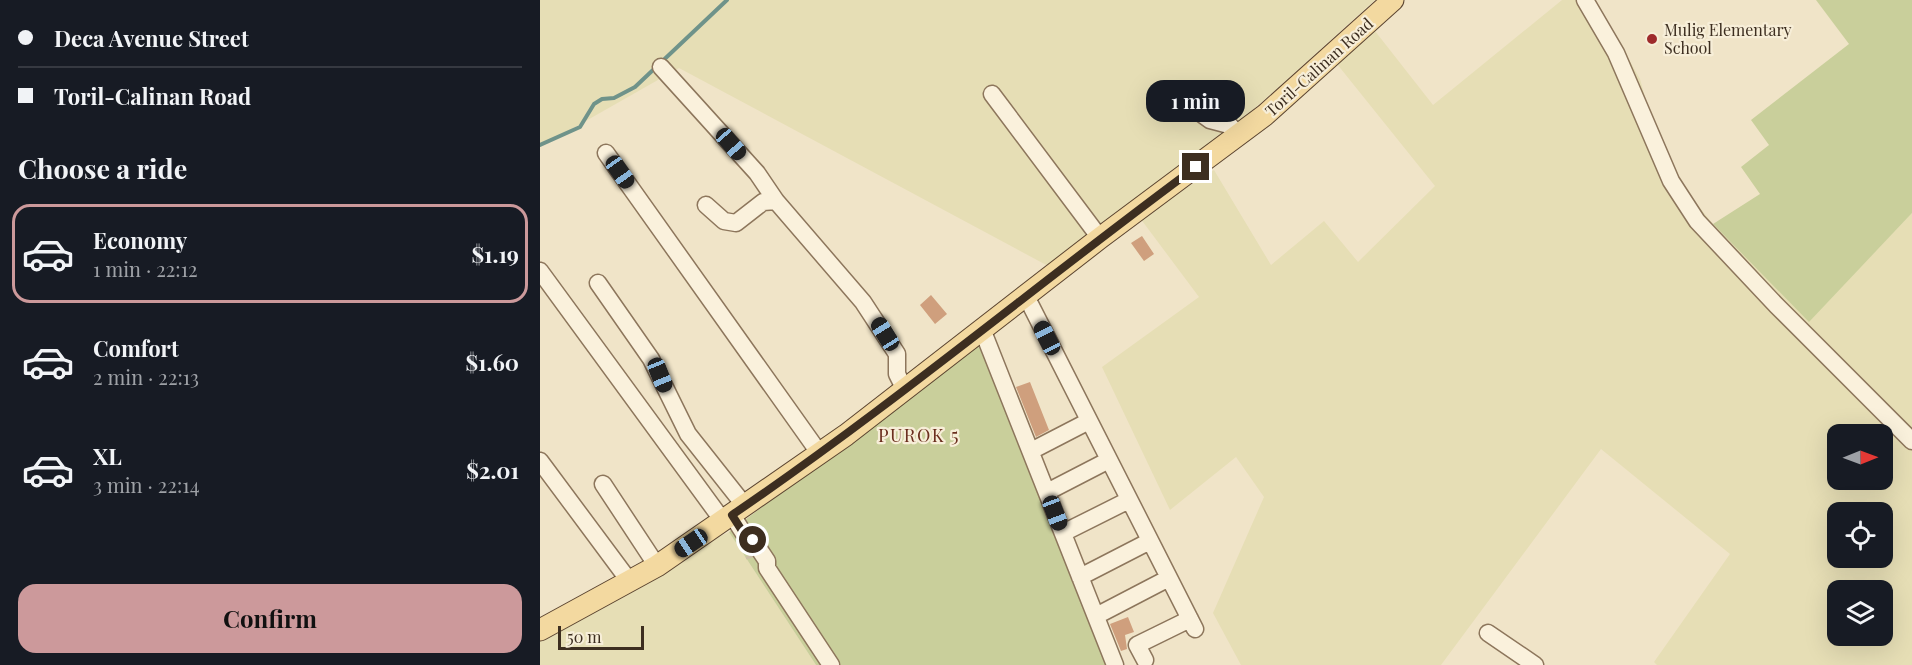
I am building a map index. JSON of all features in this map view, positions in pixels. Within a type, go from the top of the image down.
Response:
[{"type":"main road","name":"Toril-Calinan Road","points":[[540,630],[657,566],[820,454],[1100,238],[1240,135],[1308,79],[1393,0]]},
{"type":"street","points":[[1585,0],[1616,53],[1671,181],[1697,220],[1776,305],[1912,441]]},
{"type":"street","points":[[661,67],[757,173],[776,201],[877,320],[897,354],[897,374],[905,390]]},
{"type":"street","points":[[992,94],[1100,238]]},
{"type":"street","points":[[1192,107],[1210,120],[1229,125],[1240,135]]},
{"type":"street","points":[[606,153],[820,454]]},
{"type":"street","points":[[706,205],[724,221],[736,223],[763,202],[776,201]]},
{"type":"street","points":[[540,271],[733,514]]},
{"type":"street","points":[[598,283],[651,359],[688,434],[746,537],[746,544],[759,556],[831,665]]},
{"type":"street","points":[[1026,296],[1192,624],[1141,653]]},
{"type":"street","points":[[982,329],[1115,665]]},
{"type":"street","points":[[1030,451],[1089,420]]},
{"type":"street","points":[[1047,492],[1109,460]]},
{"type":"street","points":[[540,461],[630,582]]},
{"type":"street","points":[[603,484],[657,566]]},
{"type":"street","points":[[1063,533],[1129,500]]},
{"type":"street","points":[[1080,577],[1150,541]]},
{"type":"street","points":[[1096,616],[1169,578]]},
{"type":"street","points":[[1488,633],[1535,665]]},
{"type":"shaded area","points":[[540,0],[1375,0],[1223,137],[1050,267],[679,68],[540,147]]},
{"type":"shaded area","points":[[1562,0],[1595,0],[1640,79],[1652,122],[1682,186],[1713,224],[1809,321],[1912,213],[1912,665],[1657,665],[1654,662],[1730,554],[1601,449],[1441,665],[1241,665],[1213,613],[1264,497],[1236,457],[1170,510],[1102,367],[1199,297],[1140,218],[1214,170],[1271,265],[1324,221],[1358,262],[1435,186],[1337,64],[1375,31],[1433,105]]},
{"type":"shaded area","points":[[729,532],[816,665],[540,665],[540,626]]},
{"type":"green space","points":[[1816,0],[1912,0],[1912,213],[1809,322],[1713,224],[1760,194],[1741,167],[1769,145],[1751,120],[1849,44]]},
{"type":"green space","points":[[979,343],[1107,665],[816,665],[729,532]]},
{"type":"building","points":[[1142,236],[1154,254],[1144,261],[1131,243]]},
{"type":"building","points":[[931,295],[947,314],[935,324],[920,305]]},
{"type":"building","points":[[1030,382],[1049,430],[1036,437],[1016,387]]},
{"type":"building","points":[[1128,617],[1134,632],[1125,635],[1127,649],[1121,651],[1110,624]]},
{"type":"waterway","points":[[540,145],[580,127],[594,104],[602,99],[614,98],[635,87],[727,0]]},
{"type":"place","name":"Mulig Elementary School","points":[[1652,39]]},
{"type":"district","name":"PUROK 5","points":[[919,436]]},
{"type":"route","points":[[753,540],[746,537],[732,515],[846,435],[1100,238],[1196,167]]}]
